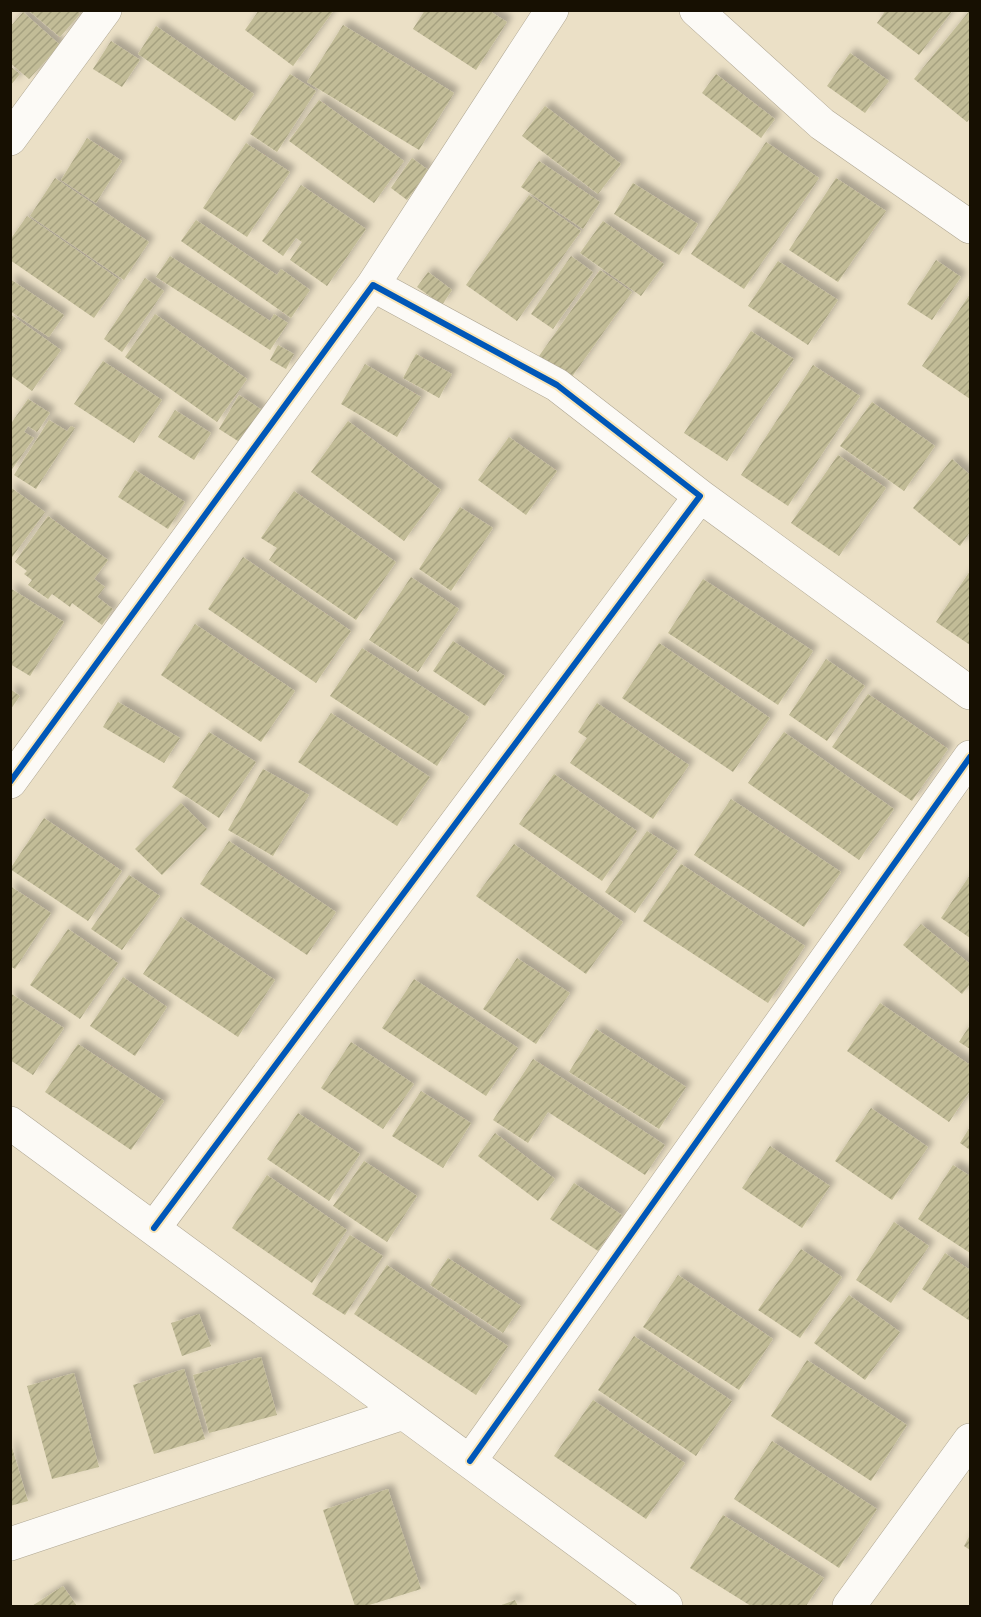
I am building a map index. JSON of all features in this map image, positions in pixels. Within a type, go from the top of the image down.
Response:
[{"type":"street","points":[[10,139],[105,10]]},
{"type":"street","points":[[10,782],[373,285],[552,10]]},
{"type":"street","points":[[696,10],[822,124],[970,227]]},
{"type":"street","points":[[373,285],[557,385],[699,496],[970,693]]},
{"type":"street","points":[[154,1228],[699,496]]},
{"type":"street","points":[[470,1461],[970,757]]},
{"type":"street","points":[[17,1135],[154,1228],[666,1606]]},
{"type":"street","points":[[10,1544],[403,1413]]},
{"type":"street","points":[[849,1606],[970,1440]]},
{"type":"building","points":[[28,10],[77,10],[80,14],[60,37]]},
{"type":"building","points":[[259,10],[334,10],[293,66],[245,30]]},
{"type":"building","points":[[425,10],[488,10],[507,22],[476,70],[413,29]]},
{"type":"building","points":[[886,10],[953,10],[919,55],[877,23]]},
{"type":"building","points":[[970,10],[970,118],[967,122],[914,79]]},
{"type":"building","points":[[23,12],[60,45],[29,79],[10,63],[10,27]]},
{"type":"building","points":[[343,25],[454,93],[419,150],[307,82]]},
{"type":"building","points":[[156,26],[254,94],[235,121],[138,54]]},
{"type":"building","points":[[111,41],[140,60],[122,87],[93,69]]},
{"type":"building","points":[[850,53],[889,81],[865,113],[827,86]]},
{"type":"building","points":[[10,66],[20,74],[10,86]]},
{"type":"building","points":[[290,74],[316,91],[277,152],[250,134]]},
{"type":"building","points":[[716,74],[775,119],[761,138],[702,93]]},
{"type":"building","points":[[319,100],[404,161],[374,203],[289,141]]},
{"type":"building","points":[[545,106],[621,164],[598,194],[522,136]]},
{"type":"building","points":[[87,138],[122,161],[96,203],[61,180]]},
{"type":"building","points":[[766,142],[819,178],[744,289],[691,254]]},
{"type":"building","points":[[246,143],[290,172],[247,237],[203,208]]},
{"type":"building","points":[[412,158],[428,170],[407,200],[391,188]]},
{"type":"building","points":[[539,161],[600,202],[583,229],[521,187]]},
{"type":"building","points":[[55,178],[149,242],[124,280],[30,216]]},
{"type":"building","points":[[836,178],[886,211],[838,282],[789,250]]},
{"type":"building","points":[[633,183],[698,224],[679,255],[614,214]]},
{"type":"building","points":[[301,185],[366,229],[327,286],[290,260],[302,242],[296,238],[283,256],[262,241]]},
{"type":"building","points":[[529,195],[581,231],[517,321],[466,285]]},
{"type":"building","points":[[27,216],[120,280],[94,318],[10,260],[10,240]]},
{"type":"building","points":[[196,220],[277,275],[281,269],[310,290],[291,318],[181,241]]},
{"type":"building","points":[[603,221],[664,264],[641,296],[580,253]]},
{"type":"building","points":[[170,256],[270,321],[274,314],[288,323],[270,350],[156,277]]},
{"type":"building","points":[[571,256],[593,272],[553,329],[531,314]]},
{"type":"building","points":[[936,260],[961,277],[932,320],[907,304]]},
{"type":"building","points":[[778,261],[838,300],[808,345],[748,306]]},
{"type":"building","points":[[600,270],[632,292],[571,378],[539,356]]},
{"type":"building","points":[[428,272],[452,290],[442,305],[417,287]]},
{"type":"building","points":[[145,278],[164,291],[122,352],[104,339]]},
{"type":"building","points":[[10,279],[64,315],[49,337],[10,311]]},
{"type":"building","points":[[970,294],[970,399],[922,366]]},
{"type":"building","points":[[10,314],[61,350],[32,391],[10,375]]},
{"type":"building","points":[[155,314],[247,379],[217,422],[125,357]]},
{"type":"building","points":[[751,331],[794,359],[727,461],[684,433]]},
{"type":"building","points":[[278,345],[294,354],[286,369],[270,360]]},
{"type":"building","points":[[416,354],[452,374],[439,398],[403,378]]},
{"type":"building","points":[[103,361],[162,400],[134,443],[74,404]]},
{"type":"building","points":[[365,364],[421,397],[397,437],[341,404]]},
{"type":"building","points":[[813,365],[860,396],[788,506],[741,475]]},
{"type":"building","points":[[239,395],[262,410],[241,443],[219,429]]},
{"type":"building","points":[[28,399],[50,413],[37,432],[28,426],[24,432],[34,438],[10,472],[10,425]]},
{"type":"building","points":[[872,402],[935,446],[904,491],[840,446]]},
{"type":"building","points":[[175,410],[211,433],[194,460],[158,437]]},
{"type":"building","points":[[49,420],[67,431],[71,426],[75,428],[36,489],[14,475]]},
{"type":"building","points":[[348,421],[441,490],[404,541],[311,472]]},
{"type":"building","points":[[509,437],[557,471],[526,515],[478,480]]},
{"type":"building","points":[[838,455],[886,488],[839,556],[791,523]]},
{"type":"building","points":[[952,459],[970,475],[970,532],[960,546],[913,508]]},
{"type":"building","points":[[135,470],[185,502],[168,529],[118,497]]},
{"type":"building","points":[[10,487],[45,512],[10,560]]},
{"type":"building","points":[[294,491],[396,562],[356,620],[269,560],[277,548],[261,538]]},
{"type":"building","points":[[460,507],[493,528],[451,591],[419,569]]},
{"type":"building","points":[[48,516],[108,560],[94,579],[105,587],[97,597],[113,609],[102,625],[72,603],[70,607],[52,594],[48,599],[28,585],[32,580],[24,574],[27,571],[15,562]]},
{"type":"building","points":[[243,557],[351,631],[316,683],[208,609]]},
{"type":"building","points":[[970,571],[970,645],[936,622]]},
{"type":"building","points":[[411,577],[459,609],[418,672],[369,640]]},
{"type":"building","points":[[703,579],[813,651],[778,705],[668,633]]},
{"type":"building","points":[[10,588],[64,622],[30,676],[10,664]]},
{"type":"building","points":[[195,624],[295,691],[261,742],[161,675]]},
{"type":"building","points":[[453,641],[505,676],[485,706],[433,671]]},
{"type":"building","points":[[659,643],[770,718],[733,772],[622,698]]},
{"type":"building","points":[[362,648],[469,717],[437,766],[330,696]]},
{"type":"building","points":[[826,659],[865,686],[827,741],[789,715]]},
{"type":"building","points":[[10,689],[20,696],[10,710]]},
{"type":"building","points":[[868,694],[948,749],[912,801],[832,747]]},
{"type":"building","points":[[118,702],[180,738],[164,763],[103,727]]},
{"type":"building","points":[[597,703],[689,765],[653,819],[570,763],[587,738],[578,732]]},
{"type":"building","points":[[331,713],[430,777],[397,826],[298,762]]},
{"type":"building","points":[[209,732],[256,762],[219,818],[172,787]]},
{"type":"building","points":[[784,732],[894,809],[859,860],[748,783]]},
{"type":"building","points":[[263,769],[309,795],[273,856],[228,830]]},
{"type":"building","points":[[554,774],[637,831],[602,881],[519,824]]},
{"type":"building","points":[[731,799],[841,872],[804,927],[694,855]]},
{"type":"building","points":[[181,803],[207,829],[162,875],[135,849]]},
{"type":"building","points":[[44,818],[122,871],[88,921],[10,869]]},
{"type":"building","points":[[647,831],[678,851],[635,913],[605,892]]},
{"type":"building","points":[[229,841],[336,912],[307,955],[200,884]]},
{"type":"building","points":[[514,844],[623,922],[586,974],[476,896]]},
{"type":"building","points":[[681,864],[805,946],[768,1003],[643,921]]},
{"type":"building","points":[[129,875],[160,896],[122,950],[91,929]]},
{"type":"building","points":[[970,875],[970,938],[941,918]]},
{"type":"building","points":[[10,886],[51,913],[15,969],[10,966]]},
{"type":"building","points":[[181,917],[275,980],[238,1037],[143,974]]},
{"type":"building","points":[[921,924],[970,964],[970,984],[962,994],[903,945]]},
{"type":"building","points":[[68,929],[118,963],[80,1019],[30,985]]},
{"type":"building","points":[[517,958],[570,993],[536,1044],[483,1009]]},
{"type":"building","points":[[123,977],[167,1007],[135,1056],[90,1026]]},
{"type":"building","points":[[414,979],[518,1048],[486,1096],[382,1028]]},
{"type":"building","points":[[10,993],[64,1028],[33,1075],[10,1060]]},
{"type":"building","points":[[880,1003],[970,1065],[970,1091],[949,1122],[847,1051]]},
{"type":"building","points":[[970,1025],[970,1049],[959,1042]]},
{"type":"building","points":[[596,1029],[686,1087],[659,1129],[569,1072]]},
{"type":"building","points":[[351,1042],[414,1084],[383,1129],[321,1088]]},
{"type":"building","points":[[78,1044],[164,1101],[131,1150],[45,1092]]},
{"type":"building","points":[[533,1059],[665,1145],[645,1175],[548,1112],[528,1143],[493,1120]]},
{"type":"building","points":[[421,1091],[471,1123],[443,1168],[392,1136]]},
{"type":"building","points":[[871,1108],[928,1147],[892,1200],[835,1161]]},
{"type":"building","points":[[298,1113],[360,1154],[329,1201],[267,1159]]},
{"type":"building","points":[[970,1127],[970,1150],[960,1143]]},
{"type":"building","points":[[495,1133],[555,1179],[538,1201],[478,1156]]},
{"type":"building","points":[[770,1146],[830,1186],[802,1228],[742,1188]]},
{"type":"building","points":[[364,1161],[417,1196],[387,1242],[333,1206]]},
{"type":"building","points":[[953,1165],[970,1176],[970,1253],[918,1219]]},
{"type":"building","points":[[267,1175],[347,1230],[312,1283],[232,1228]]},
{"type":"building","points":[[574,1183],[622,1215],[598,1251],[550,1219]]},
{"type":"building","points":[[894,1222],[929,1246],[891,1303],[856,1280]]},
{"type":"building","points":[[350,1235],[383,1256],[345,1315],[312,1294]]},
{"type":"building","points":[[801,1249],[842,1277],[800,1338],[758,1310]]},
{"type":"building","points":[[945,1253],[970,1270],[970,1321],[922,1289]]},
{"type":"building","points":[[448,1258],[521,1306],[503,1333],[430,1285]]},
{"type":"building","points":[[387,1265],[508,1346],[476,1395],[354,1314]]},
{"type":"building","points":[[678,1275],[773,1339],[739,1390],[643,1327]]},
{"type":"building","points":[[849,1295],[900,1332],[865,1380],[814,1343]]},
{"type":"building","points":[[199,1314],[211,1346],[182,1356],[171,1323]]},
{"type":"building","points":[[634,1336],[732,1401],[696,1456],[598,1390]]},
{"type":"building","points":[[261,1357],[277,1415],[209,1433],[193,1375]]},
{"type":"building","points":[[807,1360],[907,1425],[871,1481],[771,1416]]},
{"type":"building","points":[[184,1369],[205,1439],[154,1454],[133,1385]]},
{"type":"building","points":[[74,1373],[99,1467],[52,1479],[27,1386]]},
{"type":"building","points":[[593,1400],[685,1463],[646,1519],[554,1456]]},
{"type":"building","points":[[10,1441],[28,1501],[10,1506]]},
{"type":"building","points":[[772,1441],[877,1509],[839,1568],[734,1499]]},
{"type":"building","points":[[388,1489],[421,1589],[366,1606],[355,1606],[323,1510]]},
{"type":"building","points":[[723,1515],[824,1578],[806,1606],[751,1606],[690,1568]]},
{"type":"building","points":[[970,1535],[970,1550],[964,1546]]},
{"type":"building","points":[[63,1586],[77,1606],[32,1606]]},
{"type":"building","points":[[515,1600],[518,1606],[499,1606]]},
{"type":"cycle path","points":[[10,782],[373,285],[557,385],[700,496],[154,1228]]},
{"type":"cycle path","points":[[470,1461],[970,757]]}]
